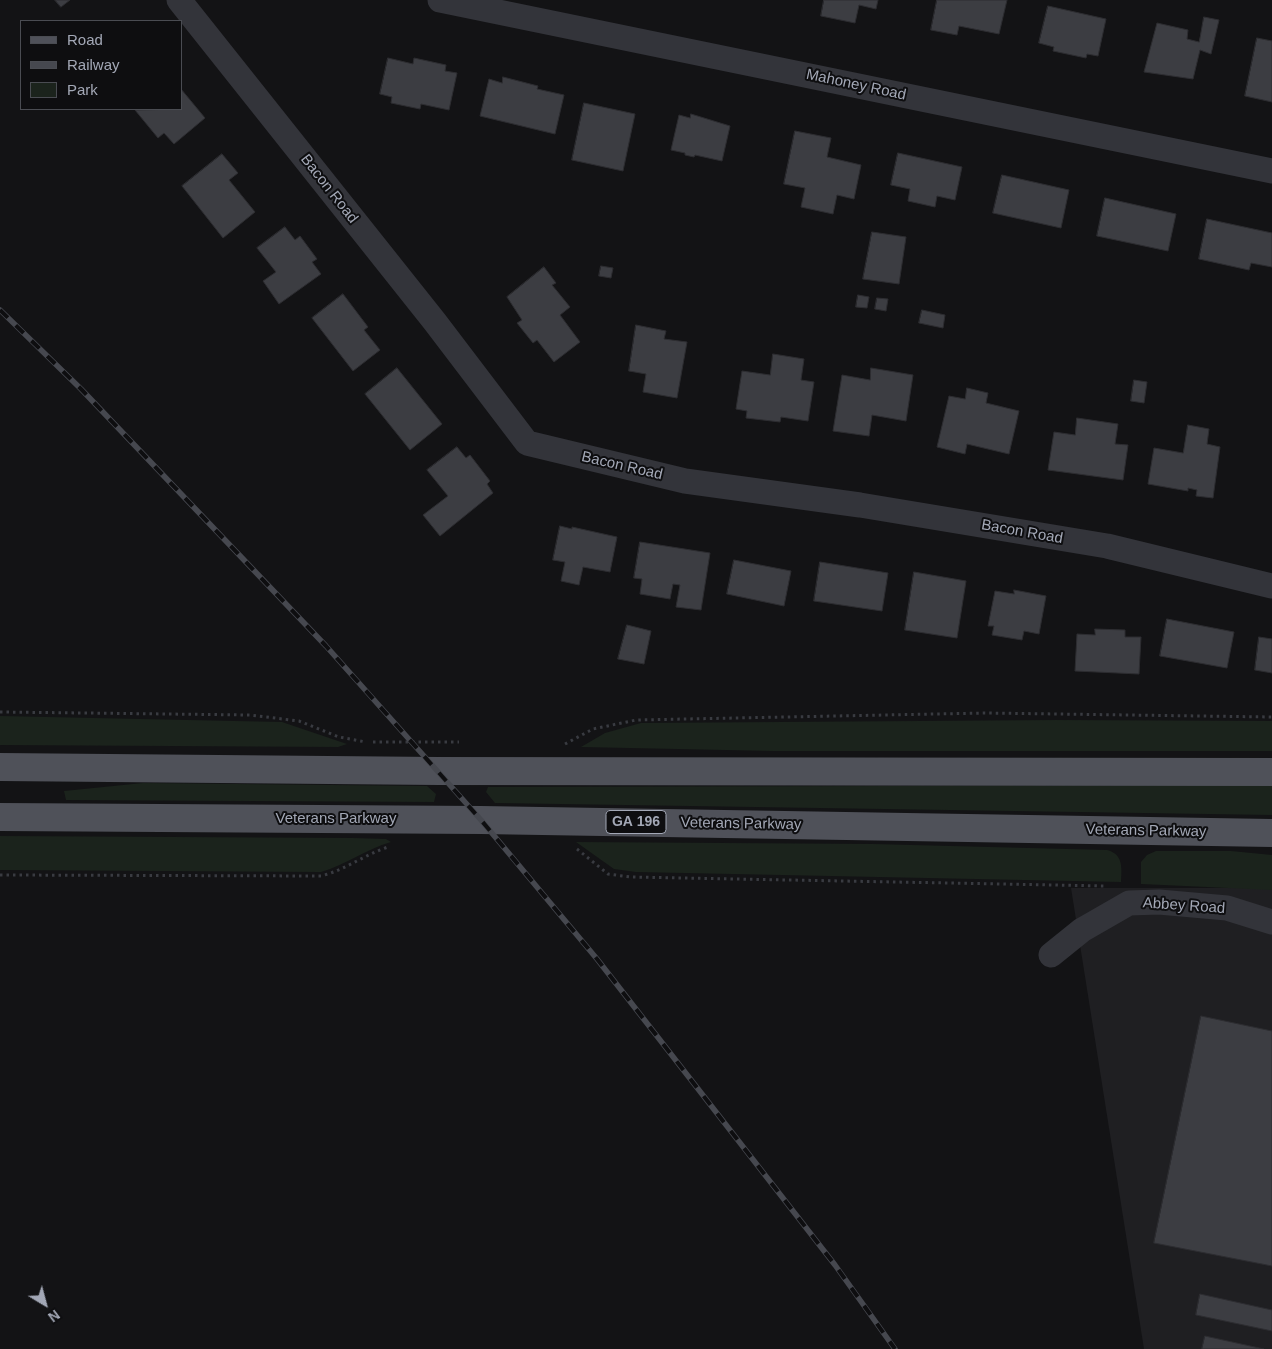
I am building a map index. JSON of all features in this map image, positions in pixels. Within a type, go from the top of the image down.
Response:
[{"type":"main road","points":[[0,767],[438,771],[1272,772]]},
{"type":"main road","name":"Veterans Parkway","points":[[0,817],[471,820],[1272,833]]},
{"type":"street","name":"Bacon Road","points":[[179,0],[429,315],[527,444],[685,481],[860,504],[1107,546],[1272,586]]},
{"type":"street","name":"Mahoney Road","points":[[440,0],[1272,171]]},
{"type":"street","name":"Abbey Road","points":[[1051,955],[1082,930],[1129,903],[1159,902],[1227,908],[1272,922]]},
{"type":"path","points":[[0,712],[250,715],[299,721],[339,737],[367,742],[409,740],[468,743]]},
{"type":"path","points":[[557,744],[566,744],[593,729],[636,720],[985,713],[1272,717]]},
{"type":"path","points":[[570,843],[608,874],[630,877],[1111,886]]},
{"type":"path","points":[[0,875],[321,876],[337,872],[371,852],[397,846]]},
{"type":"shaded area","points":[[1071,888],[1272,888],[1272,1349],[1144,1349]]},
{"type":"green space","points":[[0,716],[282,722],[347,744],[338,747],[0,745]]},
{"type":"green space","points":[[1056,720],[1272,721],[1272,751],[773,751],[581,747],[605,733],[641,723]]},
{"type":"green space","points":[[143,783],[427,786],[436,794],[434,802],[66,800],[64,791]]},
{"type":"green space","points":[[1272,785],[1272,815],[495,803],[486,792],[488,787]]},
{"type":"green space","points":[[0,836],[353,838],[386,839],[391,842],[321,872],[0,870]]},
{"type":"green space","points":[[576,842],[873,844],[1107,850],[1119,858],[1121,882],[636,872],[614,869]]},
{"type":"green space","points":[[1156,851],[1231,851],[1272,855],[1272,890],[1141,884],[1141,862],[1147,855]]},
{"type":"building","points":[[55,0],[70,0],[61,7]]},
{"type":"building","points":[[824,0],[878,0],[876,9],[859,5],[855,23],[821,16]]},
{"type":"building","points":[[937,0],[1007,0],[999,34],[959,26],[957,35],[931,30]]},
{"type":"building","points":[[1048,6],[1106,19],[1098,56],[1087,54],[1086,58],[1053,51],[1054,47],[1039,43]]},
{"type":"building","points":[[1204,17],[1219,20],[1211,54],[1200,50],[1193,79],[1144,72],[1157,23],[1188,30],[1187,39],[1199,42]]},
{"type":"building","points":[[1257,38],[1272,41],[1272,102],[1245,96]]},
{"type":"building","points":[[388,58],[413,64],[414,58],[446,65],[445,71],[457,73],[449,110],[421,104],[420,109],[391,103],[392,97],[380,94]]},
{"type":"building","points":[[503,77],[538,86],[537,89],[564,95],[555,134],[480,116],[489,79],[502,83]]},
{"type":"building","points":[[182,90],[205,118],[174,144],[164,133],[158,138],[135,110],[182,110]]},
{"type":"building","points":[[584,103],[635,114],[623,171],[572,160]]},
{"type":"building","points":[[691,114],[730,126],[722,161],[695,155],[694,157],[671,150],[679,115],[690,118]]},
{"type":"building","points":[[795,131],[831,138],[827,157],[861,165],[854,199],[837,195],[833,214],[801,207],[805,188],[784,184]]},
{"type":"building","points":[[898,153],[962,167],[955,200],[937,196],[935,207],[908,201],[910,189],[891,185]]},
{"type":"building","points":[[222,154],[238,173],[229,180],[255,212],[223,238],[182,186]]},
{"type":"building","points":[[1002,175],[1069,190],[1061,228],[993,213]]},
{"type":"building","points":[[1105,198],[1176,214],[1168,251],[1097,236]]},
{"type":"building","points":[[1207,219],[1272,233],[1272,267],[1251,263],[1249,270],[1199,259]]},
{"type":"building","points":[[285,227],[295,240],[300,236],[317,259],[312,262],[321,274],[279,304],[263,281],[276,272],[257,248]]},
{"type":"building","points":[[872,232],[906,237],[899,284],[863,279]]},
{"type":"building","points":[[601,266],[613,268],[611,278],[599,276]]},
{"type":"building","points":[[544,267],[556,283],[552,285],[570,307],[560,315],[580,342],[554,362],[537,340],[533,343],[517,323],[522,320],[507,297]]},
{"type":"building","points":[[343,294],[368,327],[364,330],[380,350],[353,371],[312,318]]},
{"type":"building","points":[[858,295],[869,297],[867,308],[856,307]]},
{"type":"building","points":[[877,298],[888,299],[886,311],[875,309]]},
{"type":"building","points":[[922,310],[945,315],[943,328],[919,323]]},
{"type":"building","points":[[636,325],[666,331],[664,339],[687,342],[677,398],[643,392],[646,374],[629,371]]},
{"type":"building","points":[[773,354],[804,359],[801,380],[814,382],[808,421],[781,417],[780,422],[746,418],[747,411],[736,409],[742,371],[770,375]]},
{"type":"building","points":[[397,368],[442,424],[410,450],[365,394]]},
{"type":"building","points":[[871,368],[913,375],[906,421],[872,415],[869,436],[833,431],[842,375],[870,380]]},
{"type":"building","points":[[1134,380],[1147,382],[1144,403],[1131,401]]},
{"type":"building","points":[[967,388],[988,393],[986,403],[1019,411],[1009,454],[967,444],[965,454],[937,447],[949,396],[965,399]]},
{"type":"building","points":[[1077,418],[1118,424],[1115,444],[1128,445],[1123,480],[1048,470],[1054,432],[1075,435]]},
{"type":"building","points":[[1188,425],[1209,429],[1207,444],[1220,447],[1213,498],[1196,496],[1197,490],[1188,488],[1188,491],[1148,484],[1154,448],[1183,453]]},
{"type":"building","points":[[457,447],[466,458],[470,455],[490,481],[487,484],[493,493],[440,536],[423,515],[448,496],[427,470]]},
{"type":"building","points":[[560,526],[617,537],[610,572],[583,567],[579,585],[561,581],[565,562],[553,560]]},
{"type":"building","points":[[640,542],[710,553],[701,610],[676,607],[680,585],[673,584],[670,599],[640,594],[642,579],[634,578]]},
{"type":"building","points":[[734,560],[791,571],[784,606],[727,594]]},
{"type":"building","points":[[820,562],[888,573],[882,611],[814,601]]},
{"type":"building","points":[[914,572],[966,581],[957,638],[905,630]]},
{"type":"building","points":[[1014,590],[1046,596],[1039,634],[1024,631],[1022,640],[992,635],[994,626],[988,626],[995,591],[1014,594]]},
{"type":"building","points":[[1167,619],[1234,632],[1227,668],[1160,656]]},
{"type":"building","points":[[627,625],[651,631],[644,664],[618,659]]},
{"type":"building","points":[[1095,629],[1125,630],[1125,637],[1141,637],[1139,674],[1075,671],[1077,634],[1095,635]]},
{"type":"building","points":[[1259,637],[1272,639],[1272,673],[1255,670]]},
{"type":"building","points":[[1201,1016],[1272,1031],[1272,1266],[1154,1243]]},
{"type":"building","points":[[1200,1294],[1272,1310],[1272,1331],[1196,1315]]},
{"type":"building","points":[[1205,1336],[1264,1349],[1202,1349]]},
{"type":"railway","points":[[0,310],[81,389],[326,646],[481,820],[597,959],[835,1265],[895,1349]]}]
